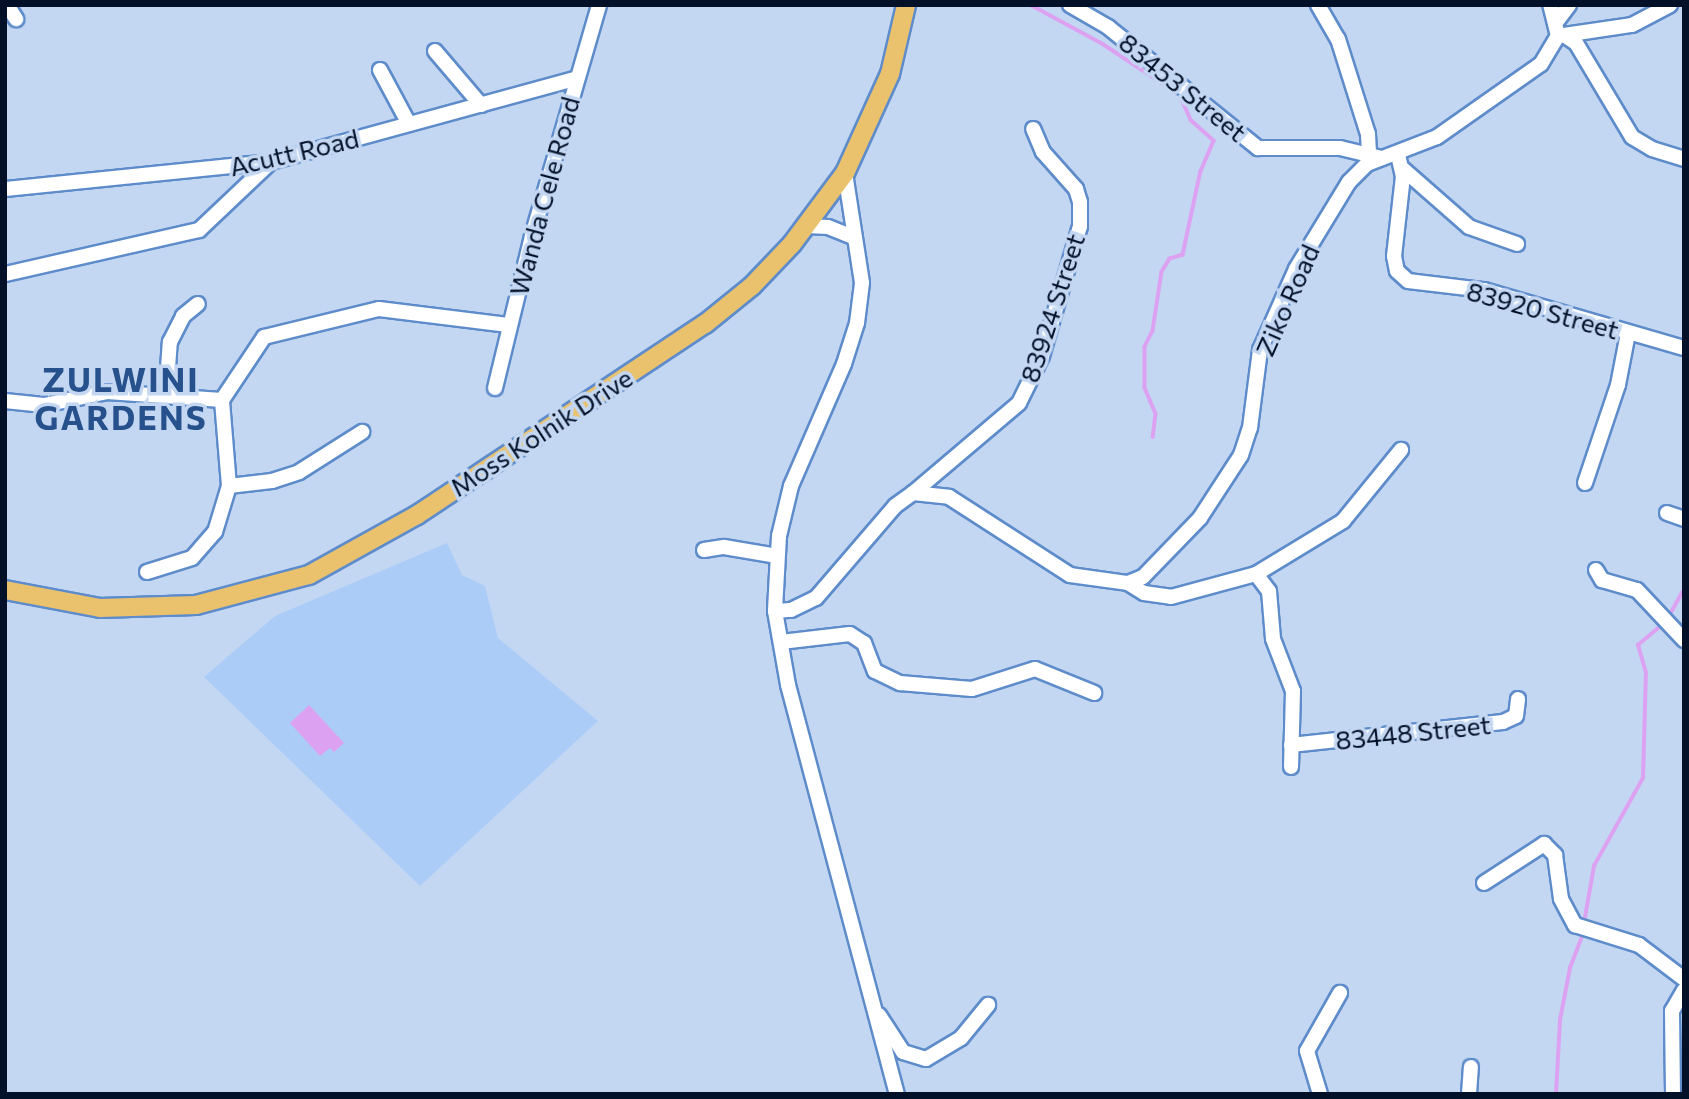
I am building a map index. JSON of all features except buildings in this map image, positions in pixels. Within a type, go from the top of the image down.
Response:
[{"type":"main road","name":"Moss Kolnik Drive","points":[[5,590],[56,603],[160,609],[237,597],[309,575],[417,515],[705,324],[752,286],[807,226],[845,173],[890,74],[906,5]]},
{"type":"street","points":[[7,5],[16,19]]},
{"type":"street","name":"Wanda Cele Road","points":[[495,388],[508,325],[599,5]]},
{"type":"street","name":"83453 Street","points":[[1070,5],[1120,35],[1258,148],[1340,148],[1376,156]]},
{"type":"street","points":[[1318,5],[1338,39],[1376,156]]},
{"type":"street","points":[[1550,5],[1561,35],[1582,53],[1632,137],[1652,149],[1684,159]]},
{"type":"street","points":[[1557,21],[1569,5]]},
{"type":"street","points":[[1561,35],[1632,25],[1670,5]]},
{"type":"street","name":"Ziko Road","points":[[1128,583],[1153,569],[1200,518],[1225,482],[1250,428],[1261,350],[1296,269],[1349,181],[1376,156],[1400,162],[1508,90],[1541,64],[1561,35]]},
{"type":"street","points":[[435,51],[481,105]]},
{"type":"street","points":[[380,70],[409,124]]},
{"type":"street","name":"Acutt Road","points":[[5,189],[271,162],[576,79]]},
{"type":"street","name":"83924 Street","points":[[913,493],[1019,403],[1042,356],[1080,226],[1080,202],[1076,189],[1043,152],[1033,129]]},
{"type":"street","points":[[5,274],[199,230],[271,162]]},
{"type":"street","points":[[1400,162],[1469,227],[1517,244]]},
{"type":"street","name":"83920 Street","points":[[1400,162],[1394,256],[1401,277],[1417,283],[1484,290],[1684,348]]},
{"type":"street","points":[[845,173],[862,283],[857,324],[844,364],[791,486],[777,556],[775,611],[897,1094]]},
{"type":"street","points":[[807,226],[828,227],[855,238]]},
{"type":"street","points":[[176,397],[168,368],[170,342],[183,316],[198,304]]},
{"type":"street","points":[[147,572],[174,566],[202,549],[221,518],[229,486],[222,400],[254,345],[272,334],[379,309],[508,325]]},
{"type":"street","points":[[1585,483],[1618,385],[1628,333]]},
{"type":"street","points":[[5,401],[44,405],[107,393],[222,400]]},
{"type":"street","points":[[229,486],[272,481],[299,472],[362,432]]},
{"type":"street","points":[[775,611],[816,598],[895,506],[913,493],[932,492],[958,502],[1070,575],[1128,583],[1144,593],[1171,597],[1256,574],[1343,521],[1401,450]]},
{"type":"street","points":[[1667,513],[1684,519]]},
{"type":"street","points":[[704,550],[724,547],[777,556]]},
{"type":"street","points":[[1596,570],[1602,580],[1637,590],[1684,640]]},
{"type":"street","points":[[1256,574],[1269,592],[1273,639],[1291,684],[1291,767]]},
{"type":"street","points":[[781,642],[850,634],[864,643],[875,671],[888,680],[972,689],[999,682],[1028,669],[1043,669],[1068,686],[1094,692]]},
{"type":"street","name":"83448 Street","points":[[1291,745],[1503,722],[1516,716],[1518,699]]},
{"type":"street","points":[[1484,883],[1535,845],[1544,844],[1555,855],[1561,900],[1575,925],[1639,945],[1684,979]]},
{"type":"street","points":[[1673,1094],[1678,1062],[1672,1011],[1684,990]]},
{"type":"street","points":[[1320,1094],[1307,1051],[1340,993]]},
{"type":"street","points":[[875,1010],[904,1052],[926,1059],[961,1038],[988,1005]]},
{"type":"street","points":[[1469,1094],[1471,1067]]},
{"type":"shaded area","points":[[447,543],[462,575],[485,586],[498,638],[598,721],[420,886],[204,677],[275,616]]},
{"type":"shaded area","points":[[309,705],[344,743],[334,752],[330,748],[320,756],[290,723]]},
{"type":"waterway","points":[[1031,5],[1103,44],[1180,95],[1191,120],[1214,141],[1201,171],[1183,255],[1170,259],[1162,272],[1153,331],[1145,347],[1145,388],[1156,414],[1153,437]]},
{"type":"waterway","points":[[1668,618],[1682,593]]},
{"type":"waterway","points":[[1584,923],[1594,866],[1643,778],[1646,673],[1638,645],[1664,623]]},
{"type":"waterway","points":[[1556,1094],[1560,1020],[1570,968],[1582,937]]},
{"type":"district","name":"ZULWINI GARDENS","points":[[121,398]]}]
